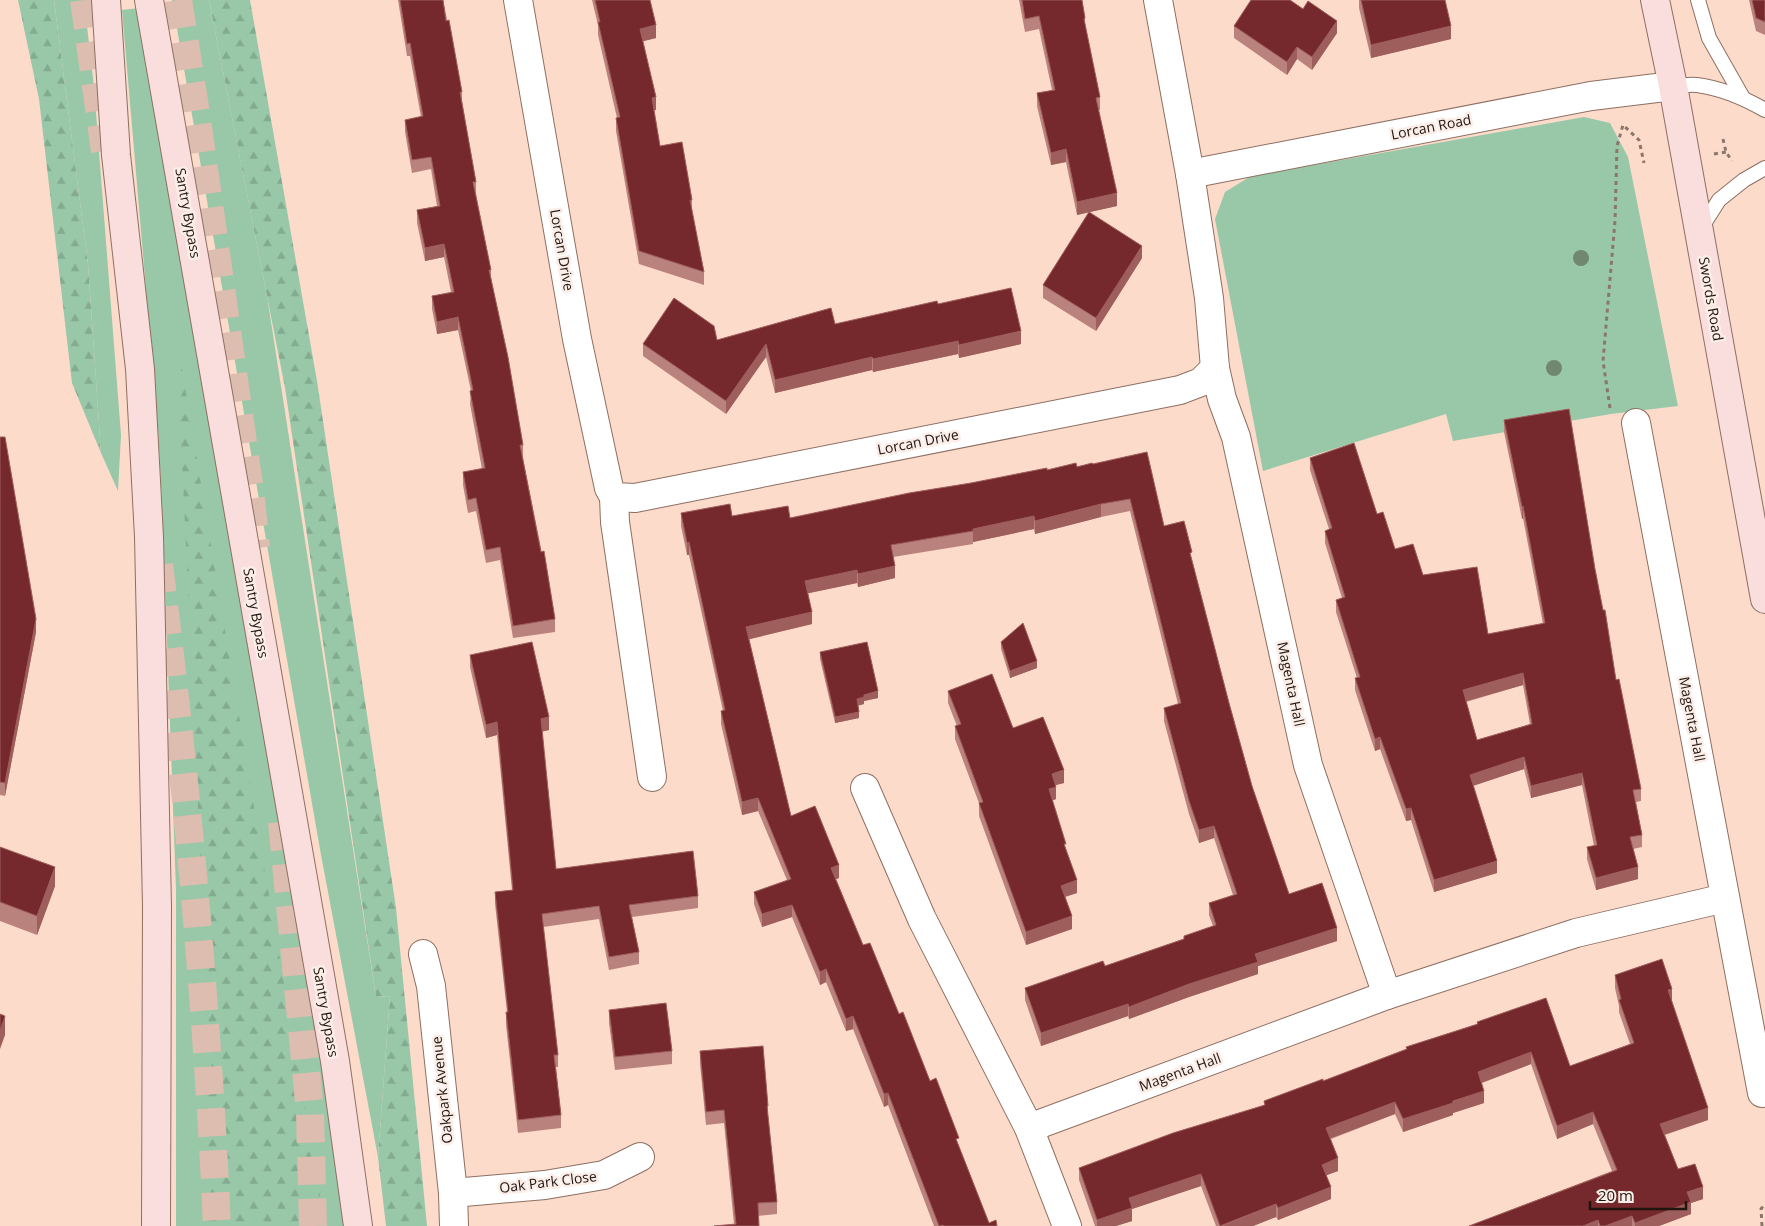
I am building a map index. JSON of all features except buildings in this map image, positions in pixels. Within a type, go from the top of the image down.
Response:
[{"type":"main road","points":[[106,0],[116,155],[140,369],[149,537],[157,906],[156,1226]]},
{"type":"main road","name":"Santry Bypass","points":[[149,0],[335,1060],[358,1226]]},
{"type":"main road","name":"Swords Road","points":[[1655,0],[1673,86],[1765,599]]},
{"type":"street","name":"Lorcan Drive","points":[[518,0],[578,339],[609,488],[614,497],[615,522],[652,777]]},
{"type":"street","points":[[1158,0],[1190,174],[1209,298],[1215,368]]},
{"type":"street","name":"Lorcan Road","points":[[1190,174],[1591,96],[1673,86]]},
{"type":"street","name":"Lorcan Drive","points":[[614,497],[635,498],[1180,390],[1201,382],[1215,368]]},
{"type":"street","name":"Magenta Hall","points":[[1215,368],[1222,399],[1236,437],[1308,765],[1386,995]]},
{"type":"street","name":"Magenta Hall","points":[[1636,423],[1762,1093]]},
{"type":"street","points":[[865,788],[922,919],[1029,1128],[1067,1226]]},
{"type":"street","name":"Magenta Hall","points":[[1029,1128],[1386,995],[1576,932],[1725,898]]},
{"type":"street","name":"Oakpark Avenue","points":[[423,954],[431,986],[454,1226]]},
{"type":"street","name":"Oak Park Close","points":[[452,1193],[545,1185],[604,1175],[640,1157]]},
{"type":"lane","points":[[1698,0],[1709,38],[1743,98]]},
{"type":"lane","points":[[1673,86],[1695,84],[1743,98],[1765,110]]},
{"type":"lane","points":[[1699,232],[1719,200],[1744,180],[1765,168]]},
{"type":"path","points":[[1636,423],[1612,418],[1603,361],[1615,221],[1617,146],[1623,125],[1639,140],[1644,163]]},
{"type":"path","points":[[1723,138],[1726,152],[1734,164]]},
{"type":"path","points":[[1762,1226],[1761,1209],[1765,1204]]},
{"type":"green space","points":[[18,0],[54,0],[88,264],[101,453],[72,383],[39,99]]},
{"type":"green space","points":[[54,0],[84,0],[94,87],[121,435],[118,491],[101,453],[88,264]]},
{"type":"green space","points":[[172,0],[209,0],[267,296],[376,997],[390,996],[378,1157],[321,855]]},
{"type":"green space","points":[[209,0],[250,0],[317,381],[396,908],[427,1226],[386,1226],[378,1157],[390,996],[376,997],[285,388]]},
{"type":"green space","points":[[139,8],[323,1063],[346,1226],[176,1226],[176,890],[162,502],[158,428],[122,10]]},
{"type":"green space","points":[[1584,117],[1610,123],[1628,157],[1678,406],[1611,414],[1453,441],[1446,414],[1263,471],[1215,219],[1225,192],[1251,176]]},
{"type":"green space","points":[[176,332],[324,1226],[203,1226],[204,938]]},
{"type":"tunnel","points":[[84,0],[105,151]]},
{"type":"tunnel","points":[[178,0],[251,499],[256,548]]},
{"type":"tunnel","points":[[159,565],[195,895],[208,1060],[217,1226]]},
{"type":"tunnel","points":[[282,822],[310,1112],[313,1226]]}]
